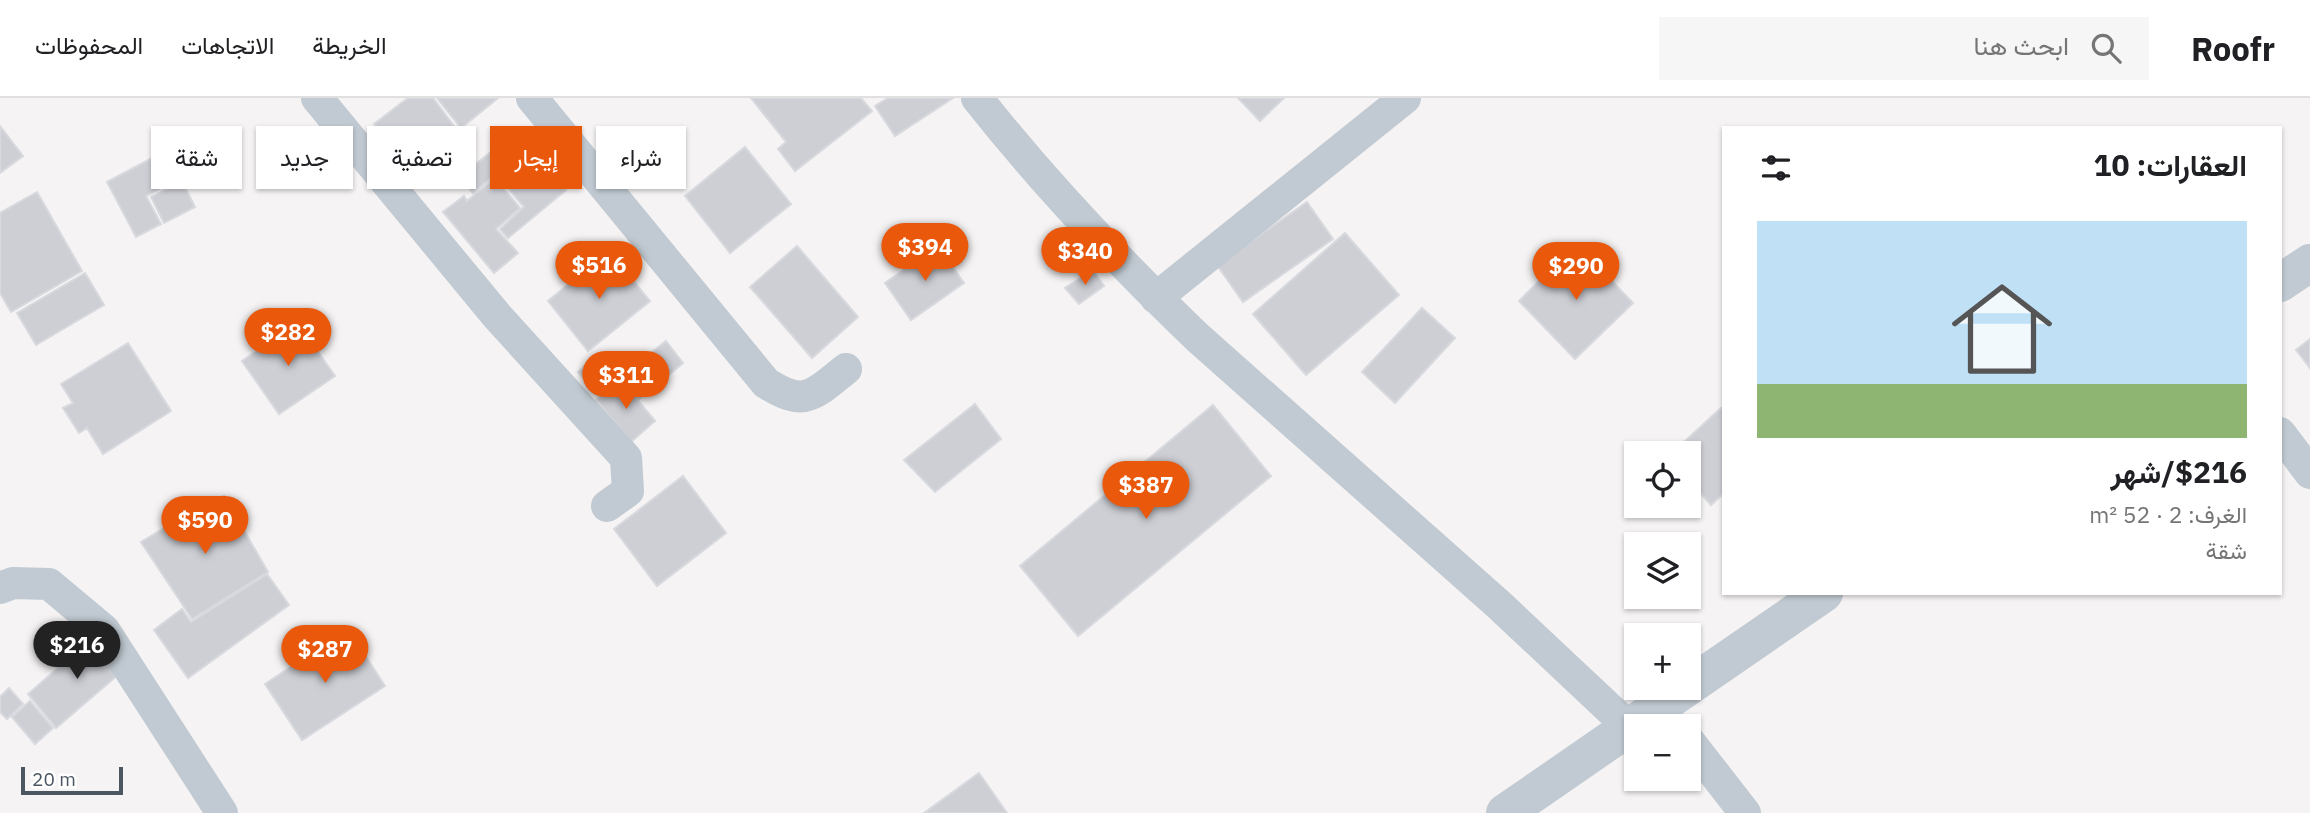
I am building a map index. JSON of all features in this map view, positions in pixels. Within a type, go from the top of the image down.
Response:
[{"type":"street","points":[[317,98],[498,316],[626,458],[628,491],[607,506]]},
{"type":"street","points":[[531,98],[765,383],[784,395],[813,395],[846,369]]},
{"type":"street","points":[[977,98],[1048,183],[1156,298],[1498,604],[1624,722]]},
{"type":"street","points":[[1156,298],[1405,98]]},
{"type":"street","points":[[2282,282],[2310,263]]},
{"type":"street","points":[[2282,436],[2310,473]]},
{"type":"street","points":[[0,587],[13,583],[49,584],[104,630],[222,813]]},
{"type":"street","points":[[1654,714],[1678,701],[1821,595]]},
{"type":"street","points":[[1505,813],[1624,730]]},
{"type":"street","points":[[1701,756],[1745,813]]},
{"type":"building","points":[[408,98],[433,98],[454,126],[376,126],[374,124]]},
{"type":"building","points":[[437,98],[498,98],[463,126],[459,126]]},
{"type":"building","points":[[751,98],[861,98],[872,111],[795,171],[778,149],[786,142]]},
{"type":"building","points":[[888,98],[953,98],[895,136],[875,106]]},
{"type":"building","points":[[1238,98],[1284,98],[1260,121]]},
{"type":"building","points":[[0,126],[23,156],[0,173]]},
{"type":"building","points":[[745,147],[791,204],[730,253],[685,196]]},
{"type":"building","points":[[490,152],[490,179],[473,193],[470,189],[476,189],[476,164]]},
{"type":"building","points":[[151,159],[151,189],[159,189],[146,196],[161,224],[136,237],[107,182]]},
{"type":"building","points":[[490,182],[490,189],[504,189],[520,208],[496,229],[518,253],[494,273],[443,212],[464,196],[467,201]]},
{"type":"building","points":[[166,189],[186,189],[195,207],[164,223],[151,197]]},
{"type":"building","points":[[509,189],[566,190],[508,238],[500,229],[524,207]]},
{"type":"building","points":[[37,192],[82,271],[11,312],[0,293],[0,213]]},
{"type":"building","points":[[1307,202],[1333,239],[1243,302],[1217,265]]},
{"type":"building","points":[[1345,233],[1399,295],[1306,375],[1253,314]]},
{"type":"building","points":[[1576,244],[1633,303],[1575,359],[1519,301]]},
{"type":"building","points":[[797,246],[858,317],[812,358],[750,287]]},
{"type":"building","points":[[938,246],[964,283],[911,320],[885,283]]},
{"type":"building","points":[[609,251],[650,301],[588,351],[548,301]]},
{"type":"building","points":[[1093,270],[1104,286],[1079,304],[1065,288]]},
{"type":"building","points":[[85,273],[104,305],[36,345],[17,313]]},
{"type":"building","points":[[1422,308],[1455,338],[1395,403],[1362,372]]},
{"type":"building","points":[[298,323],[335,376],[279,414],[242,361]]},
{"type":"building","points":[[2310,339],[2310,368],[2296,350]]},
{"type":"building","points":[[666,341],[683,363],[639,399],[621,377]]},
{"type":"building","points":[[128,343],[171,411],[103,454],[87,428],[79,433],[63,408],[73,403],[61,384]]},
{"type":"building","points":[[591,360],[610,381],[597,393],[578,372]]},
{"type":"building","points":[[620,379],[655,421],[631,442],[596,400]]},
{"type":"building","points":[[975,404],[1001,439],[935,492],[904,460]]},
{"type":"building","points":[[1213,405],[1271,476],[1078,636],[1020,566]]},
{"type":"building","points":[[1721,408],[1722,495],[1711,505],[1701,494],[1701,441],[1685,441]]},
{"type":"building","points":[[683,476],[726,533],[657,586],[614,529]]},
{"type":"building","points":[[224,496],[268,572],[192,619],[141,542],[174,522],[171,518],[187,508],[192,515]]},
{"type":"building","points":[[267,574],[289,605],[188,678],[154,630],[182,609],[191,622]]},
{"type":"building","points":[[348,629],[385,686],[302,740],[265,684]]},
{"type":"building","points":[[97,634],[126,668],[56,728],[28,694]]},
{"type":"building","points":[[9,688],[23,704],[7,719],[0,712],[0,697]]},
{"type":"building","points":[[30,701],[53,728],[35,744],[12,717]]},
{"type":"building","points":[[979,773],[1007,813],[924,813]]}]
